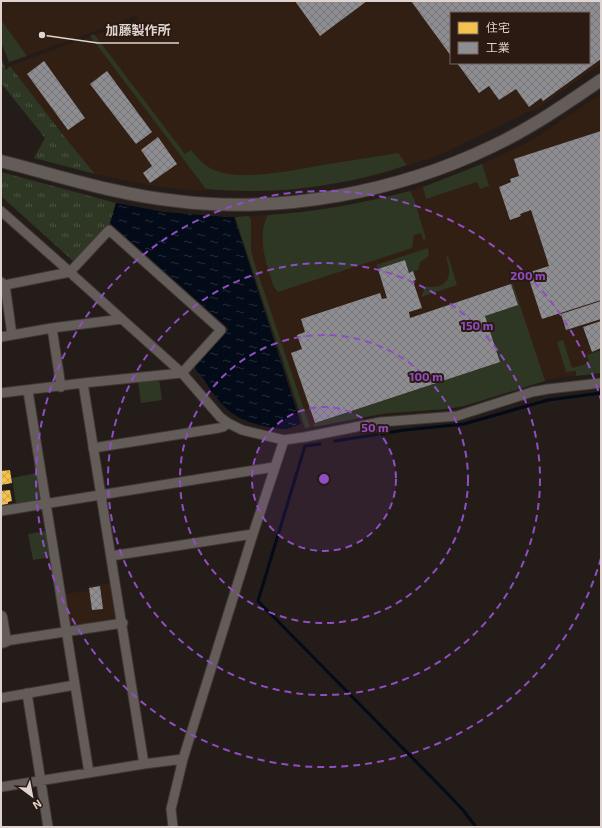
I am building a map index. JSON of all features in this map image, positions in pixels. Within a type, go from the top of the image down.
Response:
[{"type":"street","points":[[1,161],[101,187],[178,202],[204,204],[249,204],[325,198],[377,188],[406,180],[474,155],[512,137],[601,80]]},
{"type":"street","points":[[1,211],[182,373],[220,417],[228,423],[253,434],[284,440],[380,422],[457,416],[532,392],[601,382]]},
{"type":"street","points":[[1,394],[83,383],[182,373],[222,330],[110,230],[70,272],[3,284],[12,335]]},
{"type":"street","points":[[1,337],[52,328],[122,319]]},
{"type":"street","points":[[52,328],[61,387]]},
{"type":"street","points":[[83,383],[100,495],[123,623],[144,764]]},
{"type":"street","points":[[28,391],[89,773]]},
{"type":"street","points":[[93,448],[219,428],[228,423]]},
{"type":"street","points":[[173,827],[171,809],[183,759],[274,467],[284,440]]},
{"type":"street","points":[[1,511],[274,467]]},
{"type":"street","points":[[111,556],[253,534]]},
{"type":"street","points":[[1,617],[3,641],[123,623]]},
{"type":"street","points":[[1,698],[75,685]]},
{"type":"street","points":[[27,693],[48,827]]},
{"type":"street","points":[[1,787],[183,759]]},
{"type":"shaded area","points":[[1,1],[601,1],[601,64],[537,109],[527,112],[440,155],[378,175],[300,188],[251,191],[177,189],[95,174],[10,66],[138,19],[135,15],[129,19],[9,62],[1,42]]},
{"type":"shaded area","points":[[601,94],[601,373],[536,382],[464,406],[369,416],[305,428],[235,217],[301,213],[345,206],[410,191],[431,184],[482,164],[531,141]]},
{"type":"shaded area","points":[[113,583],[117,615],[114,619],[72,626],[68,623],[63,594],[88,591],[88,586]]},
{"type":"green space","points":[[1,20],[27,56],[9,62],[1,42]]},
{"type":"green space","points":[[94,34],[185,154],[191,150],[211,169],[239,175],[268,174],[398,153],[407,165],[350,181],[310,187],[271,191],[206,189],[90,36]]},
{"type":"green space","points":[[1,56],[6,70],[10,66],[95,174],[34,158],[45,138],[1,83]]},
{"type":"green space","points":[[482,164],[489,186],[480,189],[477,182],[426,199],[423,187]]},
{"type":"green space","points":[[1,172],[116,203],[110,223],[76,260],[73,261],[1,196]]},
{"type":"green space","points":[[410,191],[414,199],[426,239],[423,240],[421,233],[414,235],[412,248],[278,292],[276,290],[268,268],[263,245],[263,229],[268,215],[304,212]]},
{"type":"green space","points":[[249,216],[251,220],[251,250],[254,262],[310,427],[305,428],[235,217]]},
{"type":"green space","points":[[428,248],[429,256],[420,262],[418,270],[409,273],[405,260],[378,269],[376,265]]},
{"type":"green space","points":[[448,256],[457,285],[421,297],[426,286],[434,287],[441,285],[448,278],[449,267],[446,257]]},
{"type":"green space","points":[[511,284],[513,284],[545,381],[464,406],[446,409],[387,413],[314,427],[313,424],[500,362],[485,316],[518,305]]},
{"type":"green space","points":[[563,340],[572,368],[589,363],[587,355],[601,350],[601,373],[576,376],[576,371],[566,372],[557,342]]},
{"type":"green space","points":[[159,379],[162,400],[141,403],[138,382]]},
{"type":"green space","points":[[37,473],[41,497],[38,500],[16,504],[12,478]]},
{"type":"green space","points":[[46,531],[51,557],[33,560],[28,534]]},
{"type":"water","points":[[116,203],[164,212],[234,217],[301,424],[286,429],[272,428],[256,424],[240,418],[218,400],[197,372],[195,366],[229,329],[110,223]]},
{"type":"building: 住宅","points":[[10,470],[12,483],[1,485],[1,471]]},
{"type":"building: 住宅","points":[[10,490],[12,501],[8,502],[8,504],[1,505],[1,491]]},
{"type":"building: 工業","points":[[295,1],[367,1],[320,36]]},
{"type":"building: 工業","points":[[411,1],[601,1],[601,59],[543,101],[541,98],[529,107],[516,89],[499,100],[489,86],[479,93],[458,64],[590,64],[590,12],[450,12],[450,55]]},
{"type":"building: 工業","points":[[44,61],[85,118],[68,130],[27,74]]},
{"type":"building: 工業","points":[[107,71],[152,132],[136,144],[90,84]]},
{"type":"building: 工業","points":[[601,131],[601,300],[542,319],[527,273],[549,266],[531,210],[510,220],[499,187],[511,182],[510,179],[519,176],[514,159]]},
{"type":"building: 工業","points":[[158,137],[177,164],[150,183],[143,173],[152,166],[141,150]]},
{"type":"building: 工業","points":[[405,260],[409,273],[413,271],[416,280],[413,281],[422,308],[409,312],[410,318],[511,284],[518,305],[485,316],[500,362],[315,423],[291,353],[302,349],[297,335],[305,332],[301,319],[380,293],[382,299],[387,298],[378,269]]},
{"type":"building: 工業","points":[[601,301],[601,319],[566,330],[561,314]]},
{"type":"building: 工業","points":[[601,321],[601,348],[592,352],[583,327]]},
{"type":"building: 工業","points":[[100,586],[103,609],[92,610],[89,588]]},
{"type":"waterway","points":[[335,441],[405,430],[464,424],[548,400],[601,393]]},
{"type":"waterway","points":[[320,444],[305,446],[258,601],[444,790],[463,810],[476,827]]},
{"type":"place","name":"加藤製作所","points":[[42,35]]}]
